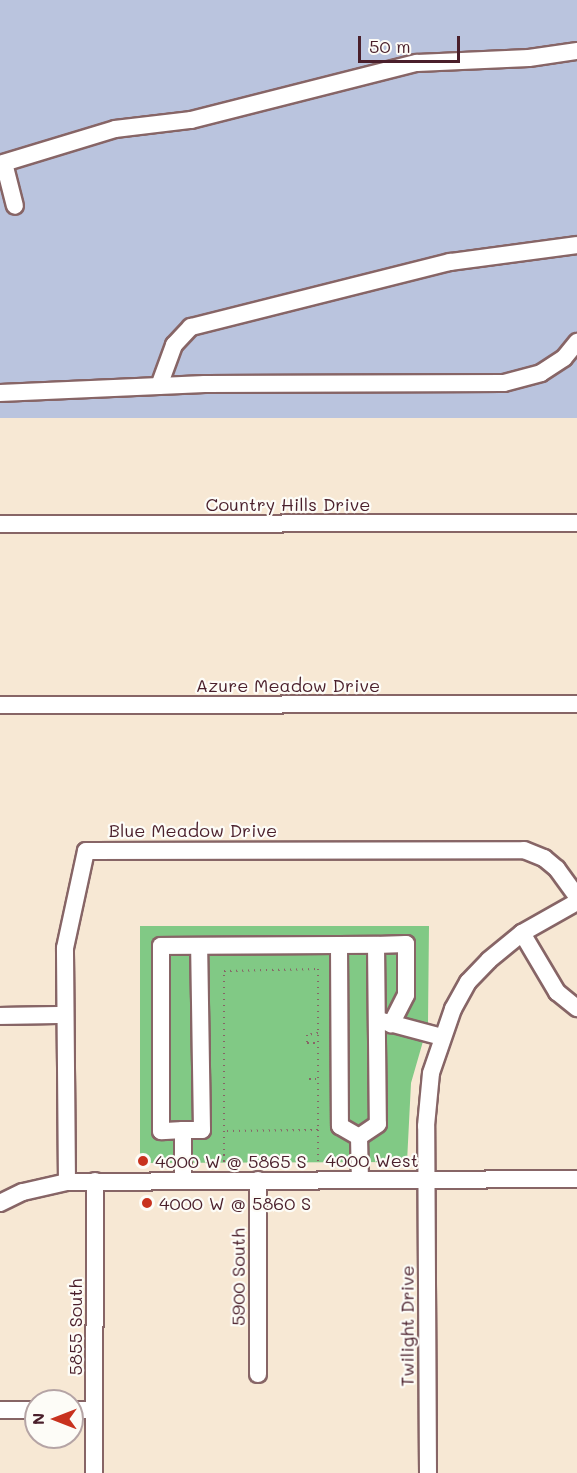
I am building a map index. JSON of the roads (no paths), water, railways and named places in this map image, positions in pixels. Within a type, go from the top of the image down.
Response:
[{"type":"street","points":[[15,206],[2,164],[115,129],[191,120],[417,63],[529,58],[577,51]]},
{"type":"street","points":[[159,386],[174,345],[191,327],[450,262],[577,245]]},
{"type":"street","points":[[0,393],[67,393],[159,386],[504,383],[541,373],[564,358],[577,342]]},
{"type":"street","name":"Country Hills Drive","points":[[0,524],[577,523]]},
{"type":"street","name":"Azure Meadow Drive","points":[[0,705],[577,704]]},
{"type":"street","name":"Blue Meadow Drive","points":[[67,1182],[65,948],[86,851],[524,850],[544,858],[556,868],[577,897]]},
{"type":"street","name":"Twilight Drive","points":[[428,1473],[427,1179],[428,1099],[431,1073],[453,1009],[468,982],[489,960],[522,933],[577,902]]},
{"type":"street","points":[[522,933],[557,992],[577,1008]]},
{"type":"street","points":[[200,946],[202,1130],[162,1131],[161,946],[406,944],[406,995],[384,1022]]},
{"type":"street","points":[[339,945],[340,1126],[358,1137]]},
{"type":"street","points":[[358,1137],[378,1124],[384,1022],[376,945]]},
{"type":"street","points":[[0,1016],[65,1015]]},
{"type":"street","points":[[384,1022],[442,1037]]},
{"type":"street","points":[[183,1130],[183,1181]]},
{"type":"street","points":[[358,1137],[360,1180]]},
{"type":"street","name":"4000 West","points":[[0,1203],[23,1192],[67,1182],[577,1179]]},
{"type":"street","name":"5900 South","points":[[258,1180],[258,1374]]},
{"type":"street","name":"5855 South","points":[[94,1473],[95,1181]]},
{"type":"street","points":[[0,1410],[24,1410]]},
{"type":"street","points":[[84,1410],[94,1410]]},
{"type":"place","name":"4000 W @ 5865 S","points":[[143,1161]]},
{"type":"place","name":"4000 W @ 5860 S","points":[[147,1203]]}]
